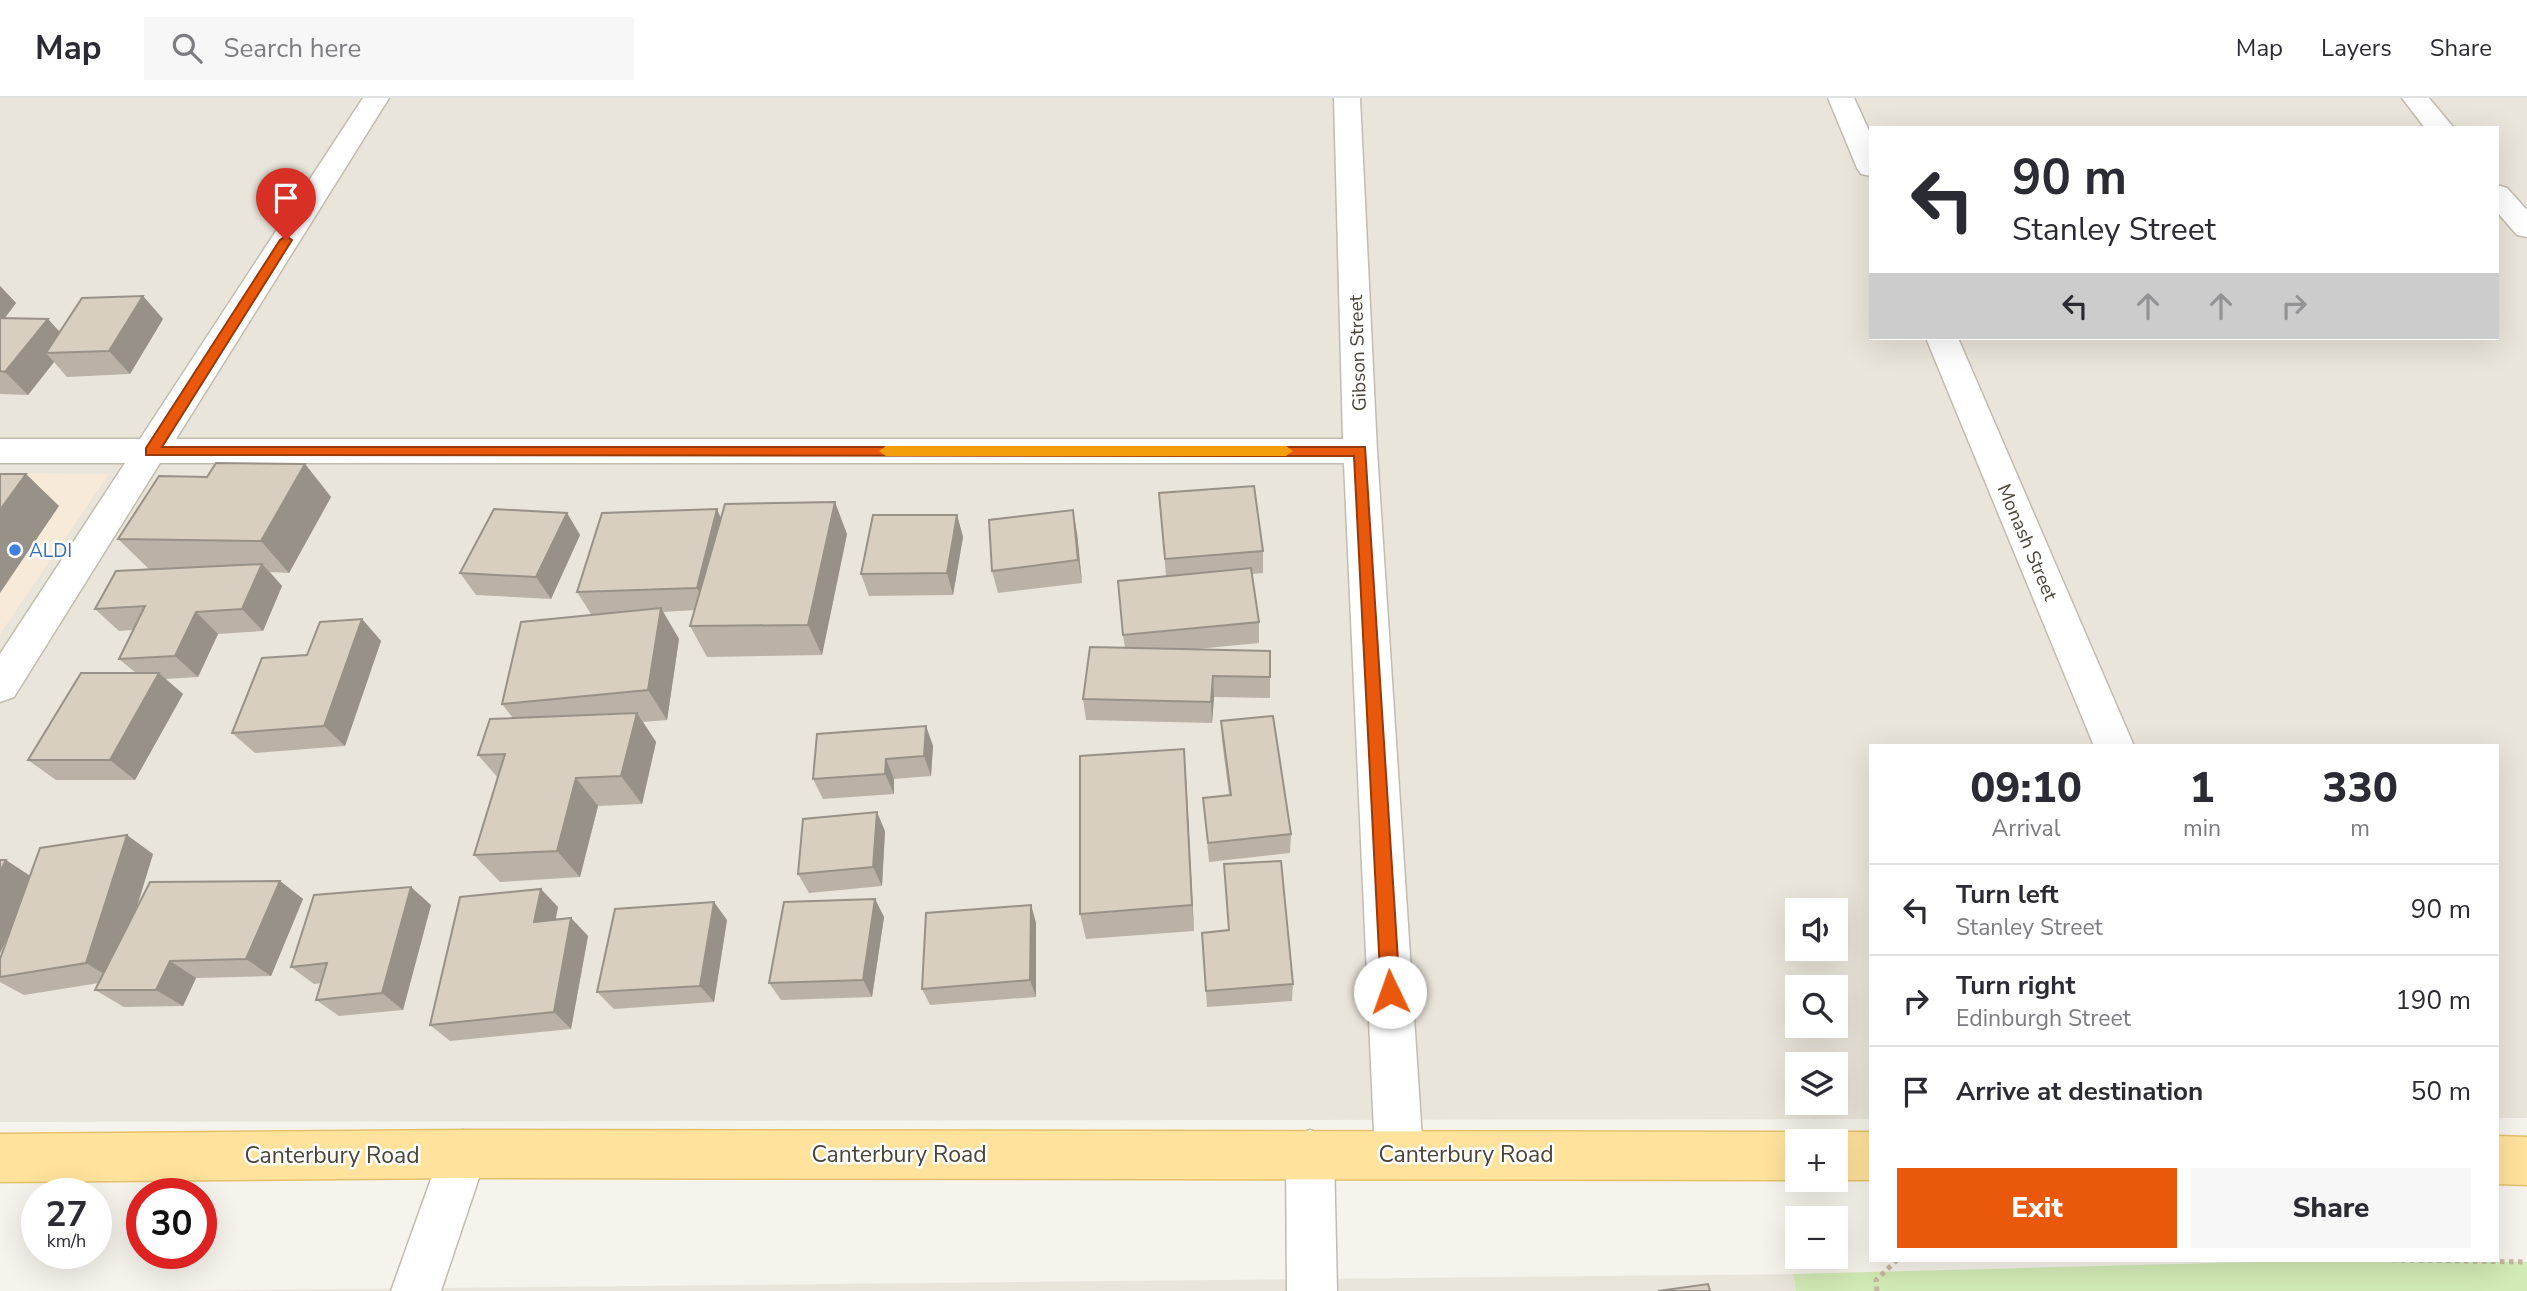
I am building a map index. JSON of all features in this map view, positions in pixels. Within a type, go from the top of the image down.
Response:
[{"type":"main road","name":"Canterbury Road","points":[[0,1157],[463,1154],[1785,1156]]},
{"type":"main road","points":[[1848,1156],[1869,1156]]},
{"type":"main road","points":[[2499,1160],[2527,1161]]},
{"type":"street","points":[[0,686],[376,98]]},
{"type":"street","name":"Gibson Street","points":[[1347,98],[1360,451],[1399,1154]]},
{"type":"street","points":[[1841,98],[1869,163]]},
{"type":"street","points":[[2415,98],[2438,126]]},
{"type":"street","points":[[2499,196],[2527,228]]},
{"type":"street","name":"Monash Street","points":[[1943,340],[2112,744]]},
{"type":"street","points":[[0,451],[1360,451]]},
{"type":"street","points":[[416,1291],[463,1154]]},
{"type":"street","points":[[1310,1154],[1312,1291]]},
{"type":"path","points":[[1877,1291],[1876,1280],[1895,1262]]},
{"type":"path","points":[[2499,1262],[2527,1262]]},
{"type":"shaded area","points":[[0,98],[2527,98],[2527,1118],[2499,1118],[2499,744],[1869,744],[1869,1119],[0,1122]]},
{"type":"shaded area","points":[[0,473],[109,474],[0,634]]},
{"type":"shaded area","points":[[1793,1274],[1796,1291],[149,1291]]},
{"type":"green space","points":[[2252,1262],[2527,1262],[2527,1291],[1796,1291],[1793,1274]]},
{"type":"building","points":[[143,296],[109,351],[46,353],[82,298]]},
{"type":"building","points":[[0,318],[48,319],[5,372],[0,371]]},
{"type":"building","points":[[216,463],[305,464],[261,541],[118,539],[159,476],[207,477]]},
{"type":"building","points":[[0,474],[26,474],[0,510]]},
{"type":"building","points":[[1254,486],[1263,551],[1165,559],[1159,493]]},
{"type":"building","points":[[835,502],[808,625],[690,626],[725,504]]},
{"type":"building","points":[[494,509],[567,513],[536,577],[460,573]]},
{"type":"building","points":[[717,509],[697,588],[577,592],[602,513]]},
{"type":"building","points":[[1073,510],[1078,560],[992,571],[989,520]]},
{"type":"building","points":[[873,515],[957,515],[947,573],[861,574]]},
{"type":"building","points":[[262,564],[242,609],[196,612],[175,656],[119,659],[145,606],[95,609],[116,571]]},
{"type":"building","points":[[1251,568],[1259,622],[1123,635],[1118,581]]},
{"type":"building","points":[[661,608],[648,690],[502,704],[521,622]]},
{"type":"building","points":[[362,619],[324,726],[232,733],[262,658],[307,655],[320,622]]},
{"type":"building","points":[[1090,647],[1270,651],[1270,677],[1213,676],[1211,702],[1083,699]]},
{"type":"building","points":[[81,673],[159,673],[110,760],[28,760]]},
{"type":"building","points":[[637,713],[621,776],[576,778],[557,851],[474,855],[505,754],[478,755],[490,719]]},
{"type":"building","points":[[1273,716],[1291,834],[1208,843],[1203,798],[1231,795],[1221,721]]},
{"type":"building","points":[[926,726],[924,756],[886,759],[885,774],[813,779],[817,734]]},
{"type":"building","points":[[1184,749],[1192,905],[1080,914],[1080,756]]},
{"type":"building","points":[[877,812],[873,867],[798,874],[803,819]]},
{"type":"building","points":[[127,835],[86,963],[0,977],[0,959],[40,848]]},
{"type":"building","points":[[0,860],[6,860],[0,872]]},
{"type":"building","points":[[1281,861],[1293,984],[1206,991],[1202,933],[1229,930],[1224,864]]},
{"type":"building","points":[[280,881],[246,959],[170,961],[156,990],[95,990],[150,882]]},
{"type":"building","points":[[411,887],[382,993],[316,1000],[327,963],[291,967],[314,895]]},
{"type":"building","points":[[541,889],[534,922],[571,918],[554,1012],[430,1025],[460,897]]},
{"type":"building","points":[[875,899],[863,980],[769,983],[784,902]]},
{"type":"building","points":[[714,902],[700,986],[597,992],[615,909]]},
{"type":"building","points":[[1031,905],[1030,980],[922,989],[926,913]]},
{"type":"building","points":[[1708,1284],[1710,1291],[1658,1291]]},
{"type":"slow traffic","points":[[886,451],[1286,451]]},
{"type":"place","name":"ALDI","points":[[15,550]]},
{"type":"route","points":[[286,240],[151,452],[1360,451],[1390,992]]}]
